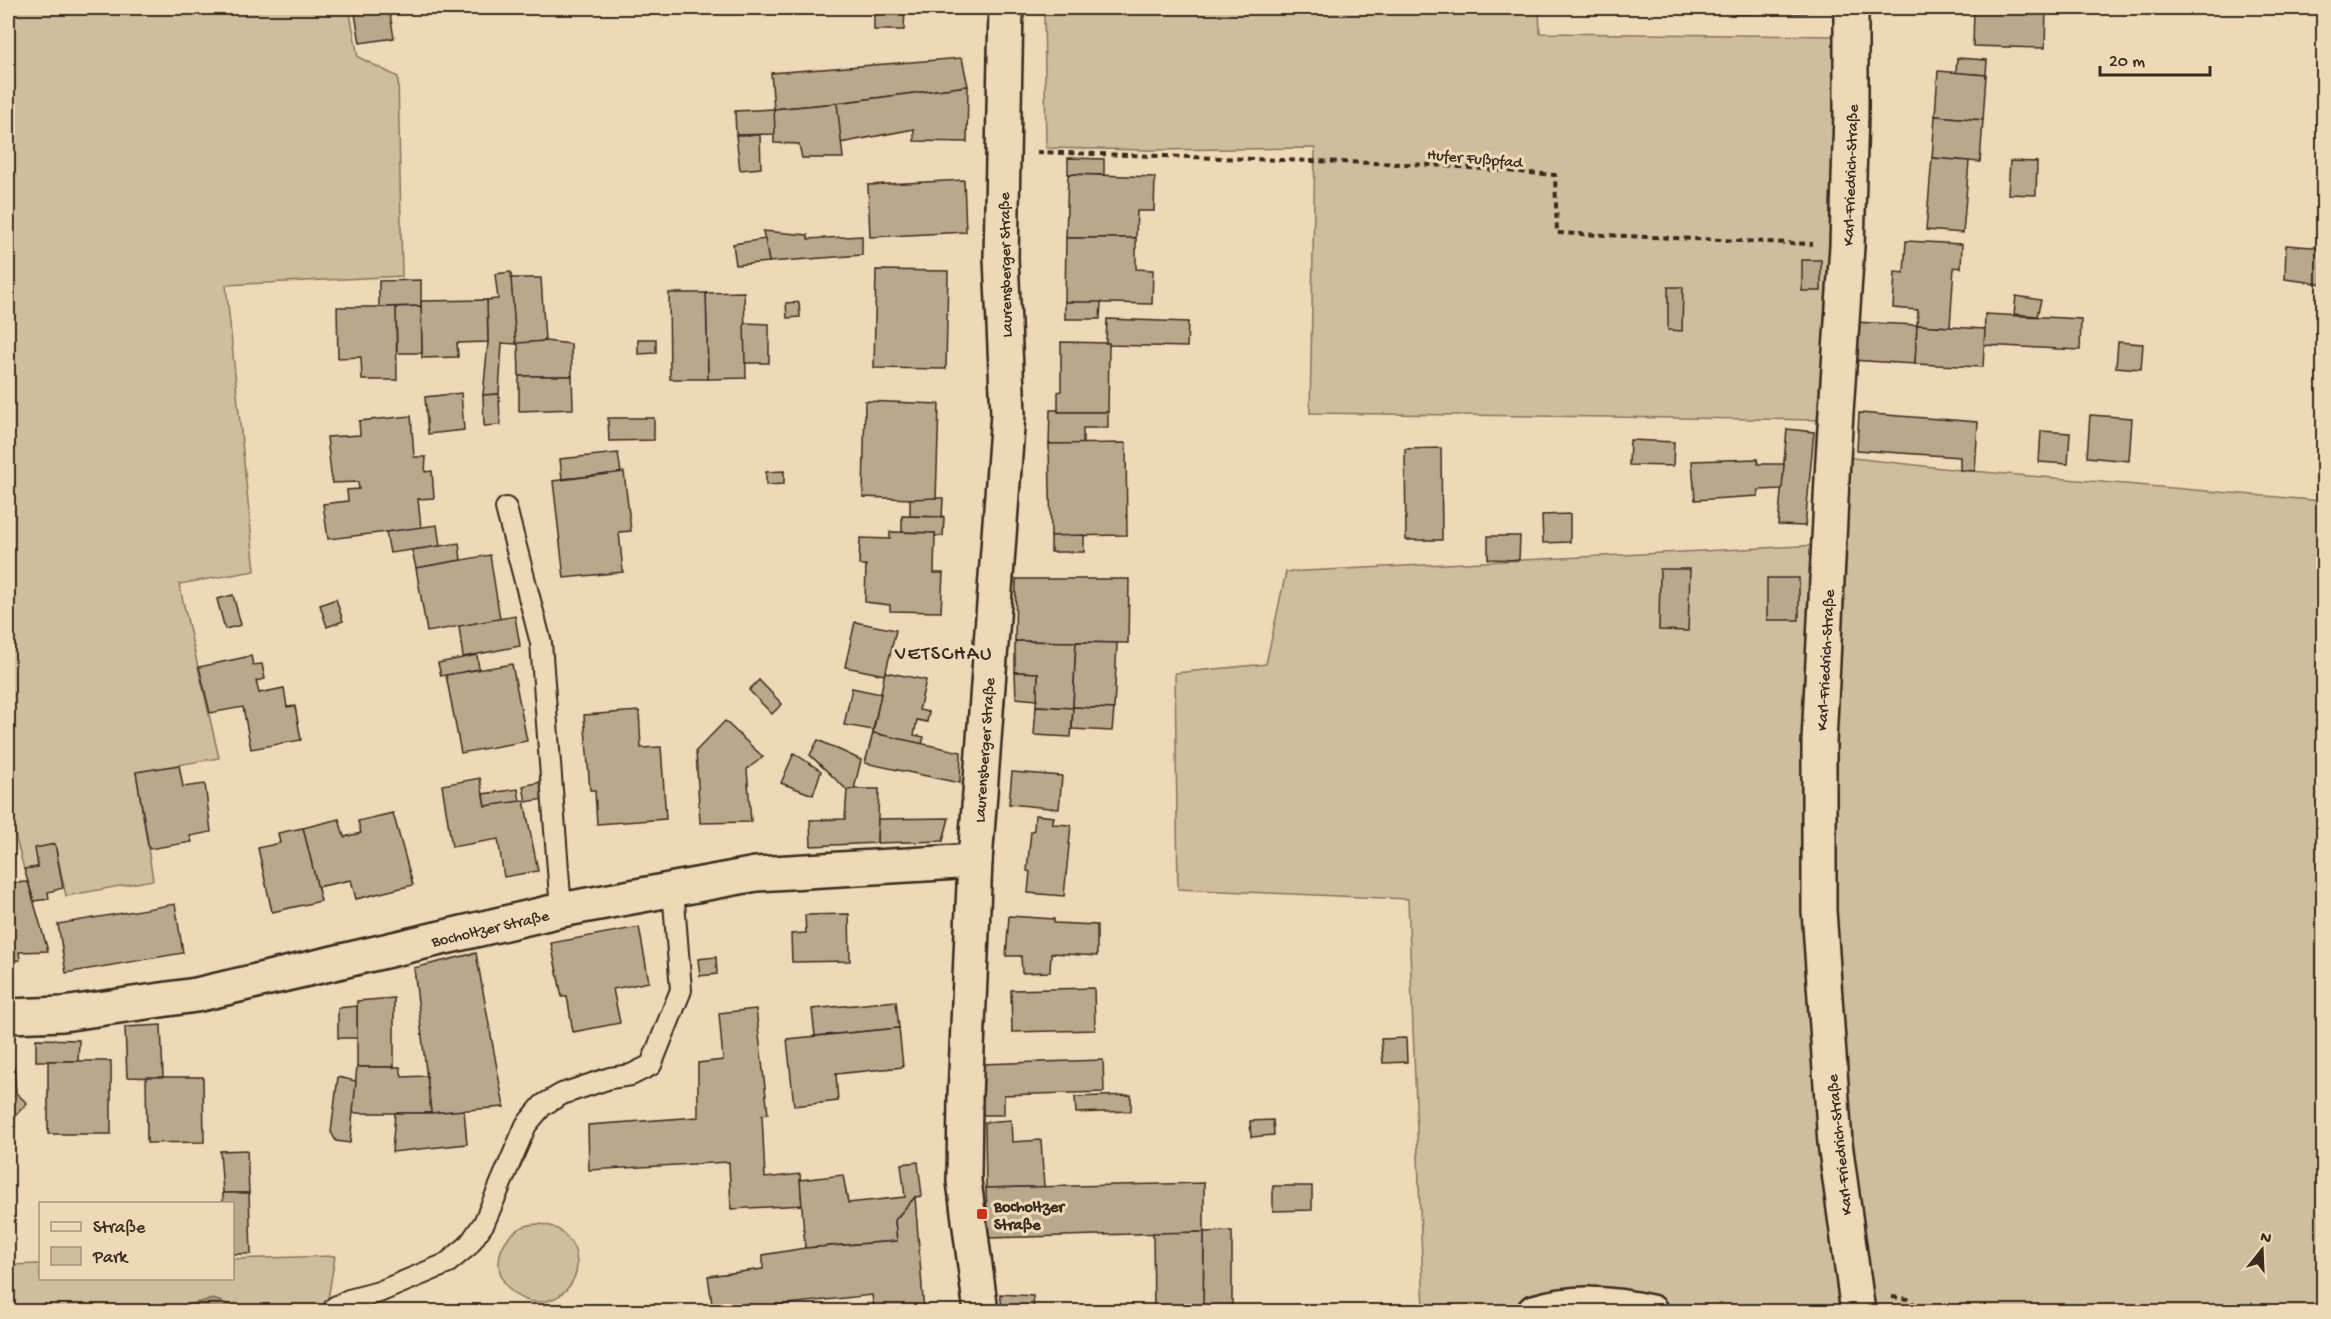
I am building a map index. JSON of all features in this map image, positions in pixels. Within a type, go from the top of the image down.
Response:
[{"type":"street","name":"Laurensberger Straße","points":[[981,1311],[964,1181],[967,1013],[975,861],[1008,414],[1002,258],[1006,8]]},
{"type":"street","name":"Karl-Friedrich-Straße","points":[[1851,8],[1847,246],[1833,458],[1819,742],[1819,910],[1835,1143],[1858,1311]]},
{"type":"street","name":"Bocholtzer Straße","points":[[8,1016],[63,1014],[196,995],[561,910],[756,874],[975,861]]},
{"type":"street","points":[[1534,1311],[1556,1305],[1594,1303],[1651,1311]]},
{"type":"lane","points":[[506,508],[541,643],[561,910]]},
{"type":"lane","points":[[334,1311],[335,1307],[349,1300],[380,1292],[446,1264],[468,1246],[484,1223],[526,1125],[543,1105],[562,1094],[610,1078],[632,1075],[651,1065],[681,990],[674,890]]},
{"type":"path","name":"Hufer Fußpfad","points":[[1045,152],[1434,165],[1555,175],[1557,232],[1847,246]]},
{"type":"green space","points":[[8,8],[349,8],[358,57],[398,77],[402,276],[226,285],[255,571],[179,584],[219,758],[136,772],[153,880],[66,896],[55,844],[38,867],[24,869],[8,808]]},
{"type":"green space","points":[[1044,8],[1539,8],[1540,33],[1842,36],[1823,420],[1310,413],[1315,148],[1148,150],[1046,148]]},
{"type":"green space","points":[[1844,457],[1960,470],[2323,501],[2323,1311],[1424,1311],[1408,899],[1178,889],[1175,673],[1266,664],[1286,572],[1841,544]]},
{"type":"green space","points":[[538,1224],[553,1227],[566,1235],[574,1248],[577,1263],[574,1278],[566,1291],[553,1299],[538,1302],[523,1299],[510,1291],[502,1278],[499,1263],[502,1248],[510,1235],[523,1227]]},
{"type":"green space","points":[[335,1256],[326,1312],[8,1311],[8,1265],[39,1264],[39,1280],[234,1280],[234,1259]]},
{"type":"shaded area","points":[[213,1299],[248,1311],[159,1311]]},
{"type":"building","points":[[354,8],[389,8],[394,38],[360,43]]},
{"type":"building","points":[[874,8],[905,8],[904,30],[874,30]]},
{"type":"building","points":[[1735,8],[1806,8],[1806,13],[1735,14]]},
{"type":"building","points":[[1974,8],[2046,8],[2045,48],[1973,46]]},
{"type":"building","points":[[962,58],[968,86],[774,109],[771,73]]},
{"type":"building","points":[[1957,58],[1987,60],[1986,75],[1956,73]]},
{"type":"building","points":[[1938,71],[1986,75],[1983,120],[1935,116]]},
{"type":"building","points":[[968,86],[967,142],[914,141],[914,129],[840,143],[837,103]]},
{"type":"building","points":[[837,103],[843,158],[802,158],[799,144],[774,143],[774,109]]},
{"type":"building","points":[[774,109],[775,134],[736,135],[735,111]]},
{"type":"building","points":[[1935,116],[1983,120],[1980,162],[1932,158]]},
{"type":"building","points":[[736,135],[760,135],[761,168],[740,170]]},
{"type":"building","points":[[1068,158],[1104,159],[1104,175],[1068,174]]},
{"type":"building","points":[[1932,158],[1969,161],[1963,233],[1926,230]]},
{"type":"building","points":[[2010,161],[2037,162],[2036,195],[2008,194]]},
{"type":"building","points":[[1068,174],[1155,177],[1154,211],[1137,211],[1136,238],[1066,238]]},
{"type":"building","points":[[964,180],[966,232],[870,237],[868,185]]},
{"type":"building","points":[[763,231],[808,235],[808,239],[862,236],[862,255],[769,262]]},
{"type":"building","points":[[1066,238],[1136,238],[1136,269],[1153,270],[1152,304],[1065,302]]},
{"type":"building","points":[[765,239],[769,262],[736,265],[733,244]]},
{"type":"building","points":[[1906,241],[1962,244],[1961,268],[1954,267],[1950,327],[1917,325],[1918,310],[1893,308],[1895,272],[1904,273]]},
{"type":"building","points":[[2286,245],[2324,248],[2323,284],[2285,279]]},
{"type":"building","points":[[1802,260],[1821,260],[1821,291],[1802,291]]},
{"type":"building","points":[[876,270],[948,271],[946,369],[874,368]]},
{"type":"building","points":[[511,272],[516,344],[502,343],[499,394],[483,395],[488,342],[487,300],[498,299],[495,274]]},
{"type":"building","points":[[511,278],[541,278],[545,341],[516,344]]},
{"type":"building","points":[[421,280],[421,306],[379,307],[379,281]]},
{"type":"building","points":[[1668,287],[1683,287],[1682,331],[1668,330]]},
{"type":"building","points":[[744,292],[746,378],[708,379],[706,293]]},
{"type":"building","points":[[669,293],[706,293],[708,379],[670,379]]},
{"type":"building","points":[[2016,296],[2041,300],[2037,316],[2014,314]]},
{"type":"building","points":[[487,300],[488,342],[457,343],[458,357],[422,358],[421,301]]},
{"type":"building","points":[[799,302],[800,317],[787,318],[786,303]]},
{"type":"building","points":[[1065,302],[1101,302],[1100,319],[1065,319]]},
{"type":"building","points":[[421,306],[422,353],[397,353],[396,307]]},
{"type":"building","points":[[337,307],[396,307],[397,380],[362,380],[361,357],[338,358]]},
{"type":"building","points":[[1985,314],[2081,319],[2080,350],[1984,345]]},
{"type":"building","points":[[1107,319],[1188,322],[1187,347],[1109,345],[1106,343]]},
{"type":"building","points":[[1853,322],[1917,325],[1915,364],[1851,360]]},
{"type":"building","points":[[744,323],[769,324],[769,363],[745,363]]},
{"type":"building","points":[[1917,325],[1985,329],[1983,367],[1915,364]]},
{"type":"building","points":[[638,339],[656,339],[656,353],[638,354]]},
{"type":"building","points":[[545,341],[571,344],[572,376],[519,376],[518,343]]},
{"type":"building","points":[[1061,342],[1109,343],[1108,412],[1058,412],[1058,392],[1061,391]]},
{"type":"building","points":[[2118,342],[2143,344],[2141,369],[2116,367]]},
{"type":"building","points":[[519,376],[572,376],[573,409],[519,411]]},
{"type":"building","points":[[461,393],[464,430],[428,434],[425,397]]},
{"type":"building","points":[[499,394],[500,425],[484,426],[483,395]]},
{"type":"building","points":[[865,401],[939,404],[936,500],[863,497]]},
{"type":"building","points":[[1050,410],[1108,412],[1108,428],[1083,428],[1083,444],[1049,444]]},
{"type":"building","points":[[1859,413],[1978,422],[1975,471],[1960,470],[1960,457],[1857,450]]},
{"type":"building","points":[[2090,415],[2132,418],[2129,461],[2087,457]]},
{"type":"building","points":[[411,416],[414,457],[426,457],[425,472],[432,471],[434,498],[418,499],[421,528],[328,539],[323,504],[348,501],[347,490],[359,489],[358,482],[332,483],[327,437],[360,435],[359,421]]},
{"type":"building","points":[[608,418],[654,418],[654,440],[609,441]]},
{"type":"building","points":[[1787,429],[1814,432],[1805,526],[1778,525]]},
{"type":"building","points":[[2041,431],[2070,433],[2068,464],[2039,462]]},
{"type":"building","points":[[1630,440],[1674,442],[1673,466],[1629,465]]},
{"type":"building","points":[[1126,443],[1127,535],[1051,536],[1049,444]]},
{"type":"building","points":[[1441,448],[1442,540],[1406,540],[1405,449]]},
{"type":"building","points":[[618,453],[621,473],[562,479],[560,459]]},
{"type":"building","points":[[1757,459],[1758,464],[1784,464],[1782,489],[1759,490],[1758,496],[1695,500],[1692,461]]},
{"type":"building","points":[[784,471],[784,484],[766,485],[766,472]]},
{"type":"building","points":[[624,472],[631,531],[619,532],[623,572],[564,578],[553,481]]},
{"type":"building","points":[[943,498],[942,517],[910,516],[910,499]]},
{"type":"building","points":[[1570,514],[1570,542],[1543,543],[1542,515]]},
{"type":"building","points":[[902,516],[944,517],[943,536],[935,536],[935,533],[902,532]]},
{"type":"building","points":[[437,525],[440,546],[390,553],[386,532]]},
{"type":"building","points":[[890,532],[935,533],[934,573],[943,573],[941,612],[890,611],[890,605],[865,602],[866,565],[859,565],[860,538],[890,539]]},
{"type":"building","points":[[1084,535],[1084,552],[1051,552],[1051,536]]},
{"type":"building","points":[[1488,536],[1520,536],[1519,560],[1488,559]]},
{"type":"building","points":[[459,543],[461,560],[416,568],[412,550]]},
{"type":"building","points":[[490,555],[500,619],[427,632],[416,568]]},
{"type":"building","points":[[1660,569],[1690,569],[1688,631],[1659,630]]},
{"type":"building","points":[[1767,578],[1799,578],[1799,620],[1767,620]]},
{"type":"building","points":[[1016,579],[1129,579],[1128,643],[1015,641]]},
{"type":"building","points":[[233,595],[241,625],[225,629],[217,599]]},
{"type":"building","points":[[336,599],[343,621],[327,627],[320,605]]},
{"type":"building","points":[[515,616],[520,646],[463,657],[459,626]]},
{"type":"building","points":[[855,622],[896,630],[885,675],[845,667]]},
{"type":"building","points":[[1015,641],[1076,642],[1073,708],[1036,706],[1038,673],[1015,672]]},
{"type":"building","points":[[1076,642],[1117,643],[1114,709],[1073,707]]},
{"type":"building","points":[[477,655],[479,669],[441,676],[438,663]]},
{"type":"building","points":[[251,656],[253,665],[262,664],[265,679],[256,681],[259,693],[284,688],[287,707],[295,706],[301,740],[251,749],[243,707],[210,713],[199,667]]},
{"type":"building","points":[[512,664],[527,741],[461,753],[446,675]]},
{"type":"building","points":[[885,672],[926,680],[919,710],[929,712],[927,722],[917,720],[914,735],[924,737],[922,744],[873,733]]},
{"type":"building","points":[[1015,672],[1038,673],[1037,700],[1016,698]]},
{"type":"building","points":[[759,680],[782,704],[772,714],[749,690]]},
{"type":"building","points":[[852,688],[881,694],[873,730],[844,725]]},
{"type":"building","points":[[1036,706],[1073,708],[1071,737],[1034,735]]},
{"type":"building","points":[[1073,707],[1114,709],[1112,731],[1072,729]]},
{"type":"building","points":[[639,711],[641,748],[661,747],[666,819],[597,824],[595,790],[590,790],[584,715]]},
{"type":"building","points":[[725,721],[763,757],[747,769],[751,822],[700,823],[696,751]]},
{"type":"building","points":[[873,733],[961,752],[960,783],[865,763]]},
{"type":"building","points":[[818,740],[861,760],[854,789],[847,790],[810,755]]},
{"type":"building","points":[[794,753],[821,771],[813,795],[781,783]]},
{"type":"building","points":[[179,765],[183,787],[205,784],[211,832],[190,836],[192,842],[149,849],[136,772]]},
{"type":"building","points":[[1012,772],[1062,776],[1059,809],[1009,804]]},
{"type":"building","points":[[480,778],[485,806],[524,800],[538,871],[504,877],[498,839],[452,847],[442,785]]},
{"type":"building","points":[[541,782],[544,799],[526,802],[523,786]]},
{"type":"building","points":[[518,789],[520,801],[485,806],[483,794]]},
{"type":"building","points":[[879,789],[877,843],[811,846],[810,820],[845,819],[847,790]]},
{"type":"building","points":[[393,813],[413,885],[356,899],[351,880],[317,887],[303,828],[339,819],[344,837],[361,833],[358,821]]},
{"type":"building","points":[[1035,815],[1054,817],[1052,824],[1071,825],[1064,896],[1028,893],[1030,872],[1027,871]]},
{"type":"building","points":[[949,818],[943,841],[877,843],[878,819]]},
{"type":"building","points":[[303,828],[321,901],[272,912],[258,848],[280,843],[278,833]]},
{"type":"building","points":[[55,844],[63,888],[48,892],[49,899],[34,901],[24,869],[38,867],[35,848]]},
{"type":"building","points":[[28,882],[48,951],[19,952],[20,960],[8,961],[8,883]]},
{"type":"building","points":[[175,904],[183,953],[66,973],[58,924]]},
{"type":"building","points":[[849,914],[850,961],[792,962],[791,934],[806,933],[805,915]]},
{"type":"building","points":[[1009,916],[1054,919],[1054,923],[1097,925],[1097,956],[1051,953],[1050,972],[1022,973],[1021,956],[1006,956]]},
{"type":"building","points":[[639,927],[649,982],[613,989],[620,1023],[573,1032],[567,996],[562,997],[551,943]]},
{"type":"building","points":[[476,953],[504,1107],[431,1113],[414,968]]},
{"type":"building","points":[[716,957],[717,974],[700,976],[698,959]]},
{"type":"building","points":[[1094,988],[1095,1030],[1012,1032],[1011,990]]},
{"type":"building","points":[[394,998],[394,1067],[357,1067],[357,1001]]},
{"type":"building","points":[[896,1001],[899,1028],[815,1036],[812,1009]]},
{"type":"building","points":[[357,1006],[357,1038],[338,1038],[338,1008]]},
{"type":"building","points":[[756,1009],[768,1114],[762,1115],[765,1178],[800,1174],[802,1205],[731,1209],[729,1162],[589,1170],[588,1125],[698,1117],[698,1063],[723,1060],[719,1013]]},
{"type":"building","points":[[161,1025],[163,1078],[127,1077],[125,1027]]},
{"type":"building","points":[[899,1028],[903,1067],[836,1074],[838,1101],[794,1106],[787,1039]]},
{"type":"building","points":[[1406,1038],[1407,1062],[1383,1063],[1381,1039]]},
{"type":"building","points":[[36,1039],[79,1040],[78,1061],[36,1061]]},
{"type":"building","points":[[1103,1060],[1104,1092],[1004,1095],[1004,1115],[983,1115],[982,1064]]},
{"type":"building","points":[[48,1061],[111,1061],[111,1134],[48,1134]]},
{"type":"building","points":[[14,1066],[16,1093],[27,1103],[15,1116],[15,1127],[8,1127],[8,1067]]},
{"type":"building","points":[[357,1067],[400,1067],[402,1077],[427,1076],[431,1113],[352,1113]]},
{"type":"building","points":[[146,1077],[203,1077],[204,1142],[147,1143]]},
{"type":"building","points":[[338,1077],[356,1081],[350,1143],[336,1141],[331,1132]]},
{"type":"building","points":[[1131,1095],[1131,1111],[1076,1113],[1075,1097]]},
{"type":"building","points":[[464,1110],[467,1144],[392,1152],[395,1113]]},
{"type":"building","points":[[1011,1120],[1012,1142],[1041,1140],[1044,1187],[986,1188],[985,1122]]},
{"type":"building","points":[[1273,1120],[1274,1135],[1251,1137],[1250,1121]]},
{"type":"building","points":[[247,1150],[249,1193],[223,1193],[220,1151]]},
{"type":"building","points":[[918,1162],[922,1196],[915,1197],[895,1220],[897,1241],[805,1248],[800,1180],[843,1175],[848,1203],[905,1197],[901,1164]]},
{"type":"building","points":[[1204,1183],[1204,1232],[988,1238],[986,1188]]},
{"type":"building","points":[[1273,1186],[1312,1186],[1312,1210],[1273,1211]]},
{"type":"building","points":[[223,1193],[249,1193],[251,1254],[234,1254],[234,1202],[223,1202]]},
{"type":"building","points":[[915,1197],[924,1312],[874,1312],[872,1295],[713,1312],[708,1276],[763,1269],[763,1255],[805,1248],[897,1241],[895,1220]]},
{"type":"building","points":[[1232,1231],[1232,1312],[1203,1312],[1204,1232]]},
{"type":"building","points":[[1204,1232],[1203,1312],[1154,1312],[1153,1233]]},
{"type":"building","points":[[1000,1294],[1033,1296],[1034,1312],[1003,1312]]},
{"type":"place","name":"Bocholtzer Straße","points":[[982,1214]]},
{"type":"district","name":"VETSCHAU","points":[[944,652]]}]
